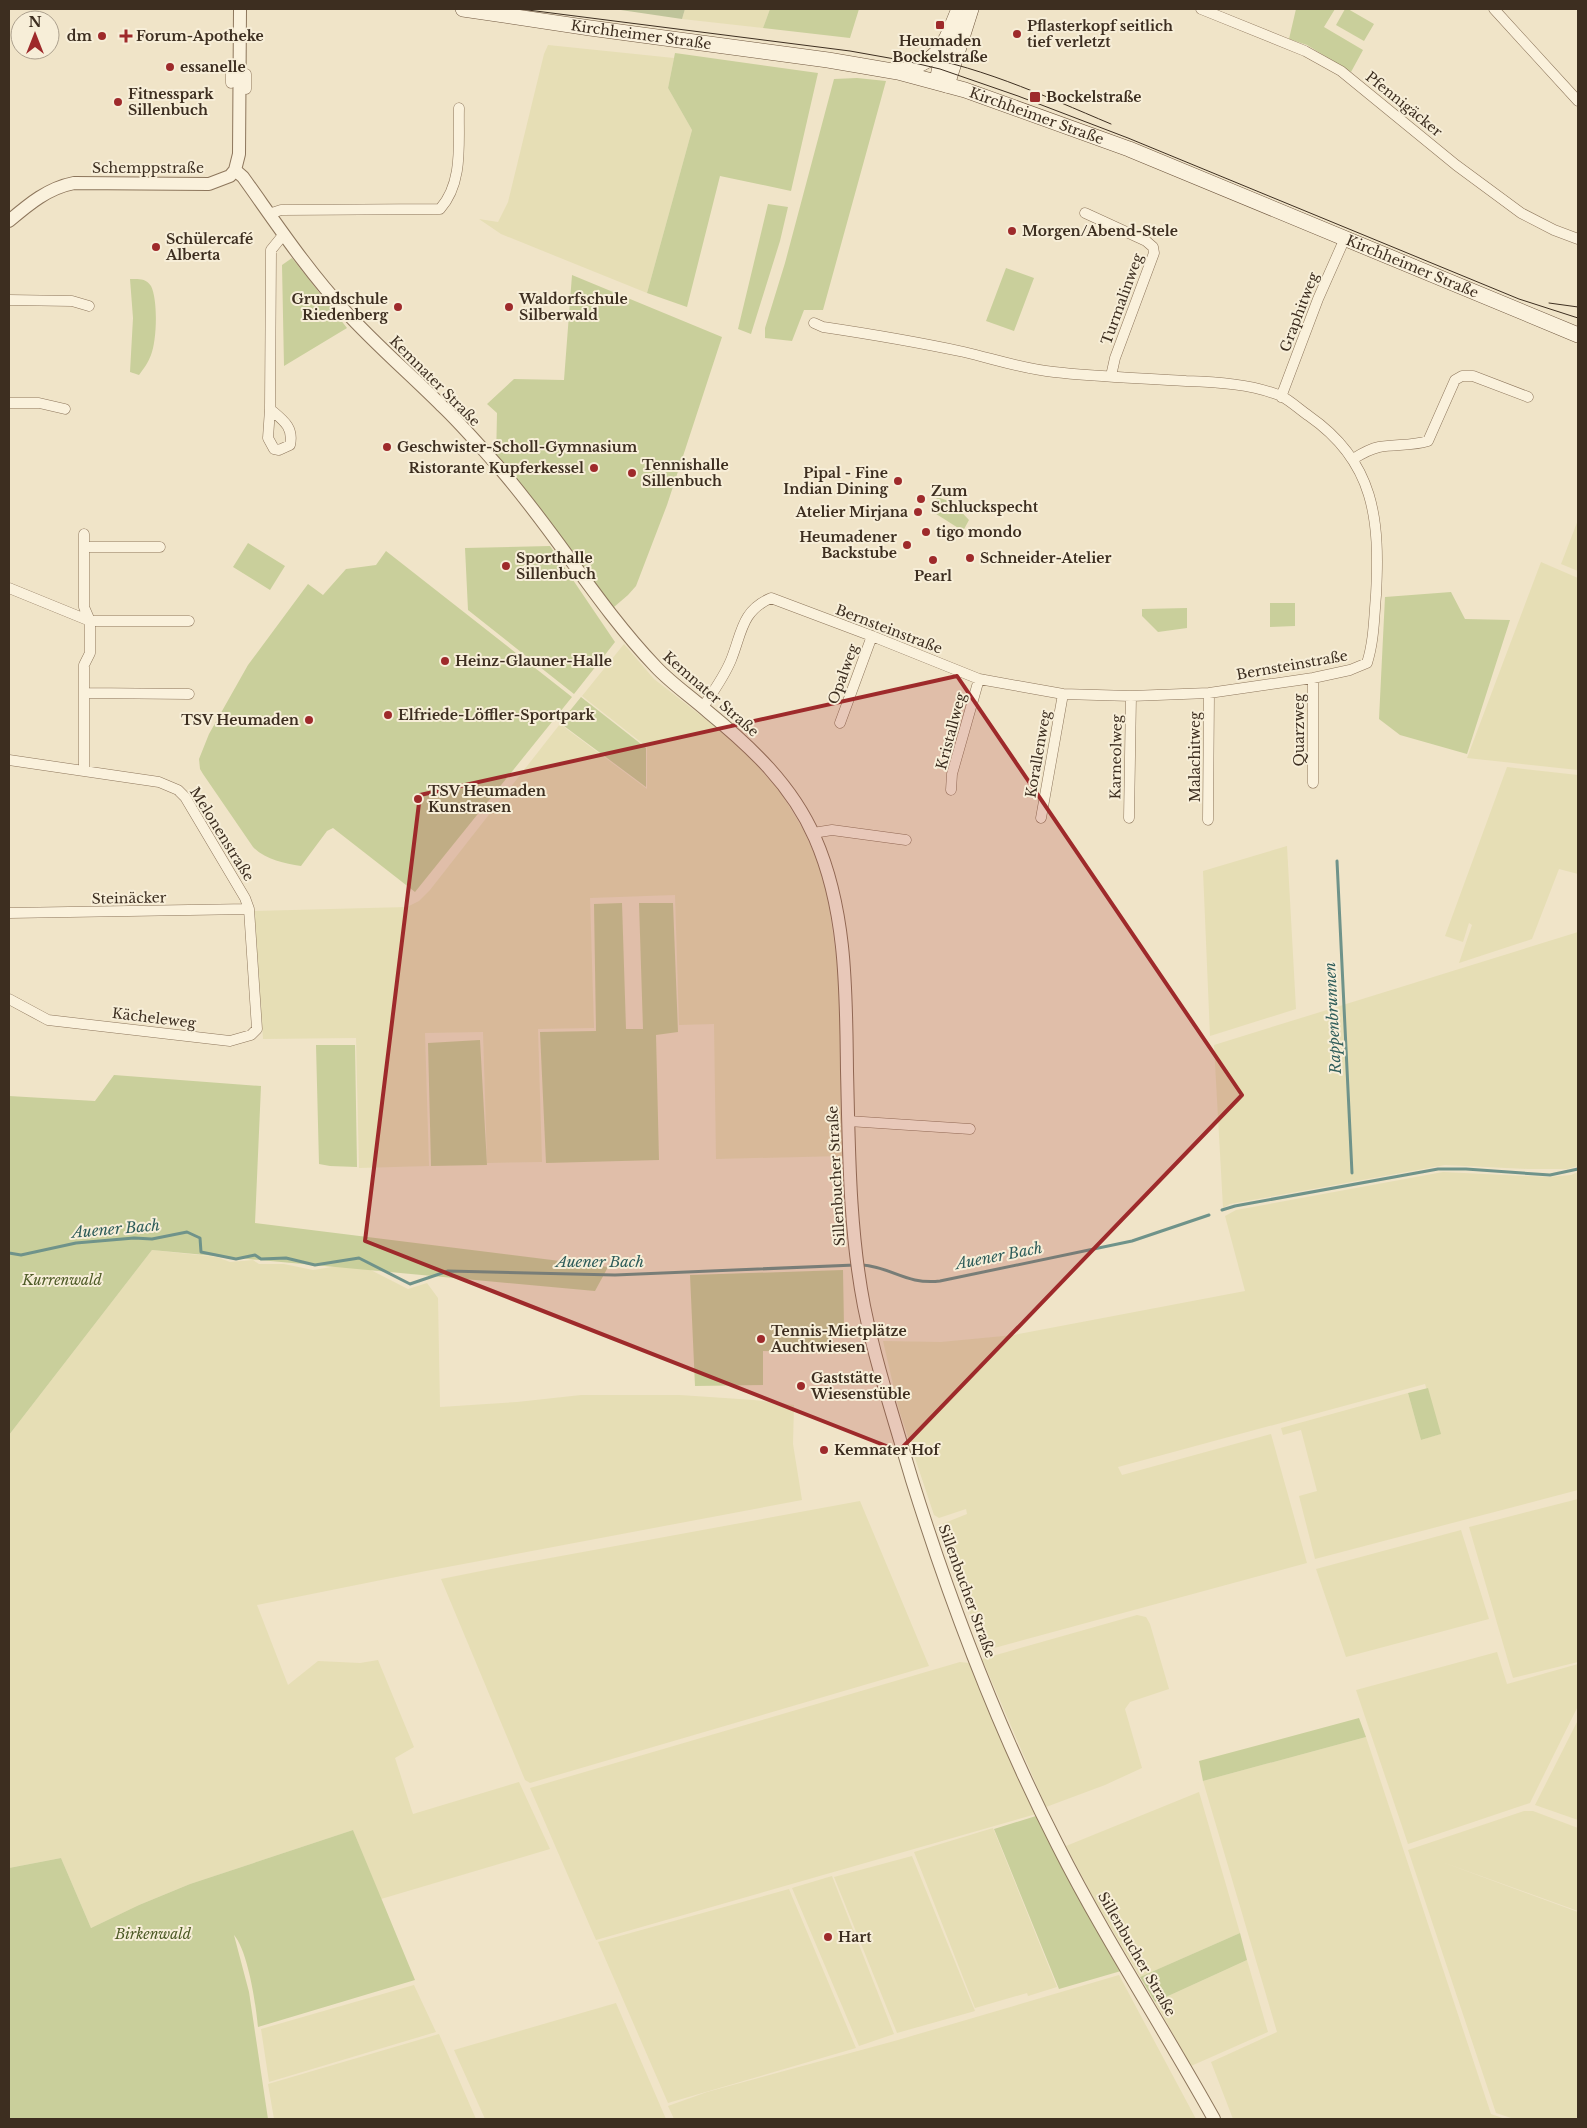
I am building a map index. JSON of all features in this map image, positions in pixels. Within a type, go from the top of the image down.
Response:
[{"type":"main road","name":"Kirchheimer Straße","points":[[463,9],[828,60],[898,72],[942,84],[1011,105],[1104,139],[1578,335]]},
{"type":"main road","points":[[898,72],[922,64],[936,55],[944,43],[959,9]]},
{"type":"main road","points":[[942,84],[971,9]]},
{"type":"main road","points":[[942,84],[944,43]]},
{"type":"street","points":[[235,170],[239,154],[240,15],[245,9]]},
{"type":"street","name":"Pfennigäcker","points":[[1201,9],[1305,50],[1341,71],[1456,165],[1521,213],[1545,226],[1578,239]]},
{"type":"street","points":[[1494,9],[1578,101]]},
{"type":"street","points":[[231,68],[231,83]]},
{"type":"street","points":[[246,74],[246,88]]},
{"type":"street","points":[[270,214],[281,210],[443,213],[457,178],[459,108]]},
{"type":"street","name":"Kemnater Straße","points":[[235,170],[243,177],[298,255],[346,312],[380,348],[444,408],[510,480],[627,635],[661,672],[766,764],[786,788],[813,833],[828,874],[835,902],[844,969],[846,1024]]},
{"type":"street","name":"Schemppstraße","points":[[9,221],[42,195],[61,186],[74,184],[209,184],[230,176],[235,170]]},
{"type":"street","name":"Turmalinweg","points":[[1084,213],[1146,241],[1153,247],[1154,253],[1115,358],[1111,376]]},
{"type":"street","points":[[270,409],[271,250],[284,234]]},
{"type":"street","name":"Graphitweg","points":[[1281,397],[1318,299],[1345,238]]},
{"type":"street","points":[[9,300],[72,301],[89,306]]},
{"type":"street","name":"Bernsteinstraße","points":[[703,707],[719,683],[730,661],[749,612],[759,603],[771,598],[979,679],[1062,694],[1131,696],[1209,693],[1313,678],[1350,670],[1367,663],[1373,645],[1377,565],[1375,521],[1368,494],[1353,459],[1342,444],[1324,427],[1281,397],[1252,388],[1218,382],[1054,372],[1009,365],[954,350],[823,327],[814,323]]},
{"type":"street","points":[[1353,459],[1372,449],[1428,441],[1455,380],[1462,376],[1473,376],[1528,398]]},
{"type":"street","points":[[9,403],[39,403],[65,409]]},
{"type":"street","points":[[84,534],[84,607],[90,621],[90,653],[84,665],[84,771]]},
{"type":"street","points":[[84,547],[160,547]]},
{"type":"street","points":[[9,588],[90,621],[189,621]]},
{"type":"street","name":"Opalweg","points":[[840,723],[872,636]]},
{"type":"street","name":"Quarzweg","points":[[1312,782],[1313,678]]},
{"type":"street","name":"Kristallweg","points":[[951,790],[952,774],[979,679]]},
{"type":"street","points":[[85,693],[189,694]]},
{"type":"street","name":"Malachitweg","points":[[1208,820],[1209,693]]},
{"type":"street","name":"Korallenweg","points":[[1042,818],[1062,694]]},
{"type":"street","name":"Karneolweg","points":[[1129,818],[1131,696]]},
{"type":"street","name":"Melonenstraße","points":[[9,760],[159,782],[178,790],[185,797],[240,890],[249,909],[257,1005],[258,1029],[255,1033]]},
{"type":"street","points":[[813,833],[832,830],[906,840]]},
{"type":"street","name":"Steinäcker","points":[[9,913],[249,909]]},
{"type":"street","name":"Kächeleweg","points":[[9,999],[48,1020],[230,1041],[242,1039],[255,1033]]},
{"type":"street","name":"Sillenbucher Straße","points":[[846,1024],[850,1202],[857,1264],[877,1363],[927,1525],[962,1624],[1004,1729],[1067,1862],[1214,2119]]},
{"type":"street","points":[[848,1120],[970,1129]]},
{"type":"highlighted area","points":[[957,676],[1242,1095],[899,1451],[365,1241],[420,795]]},
{"type":"shaded area","points":[[685,9],[770,9],[763,28],[682,19]]},
{"type":"shaded area","points":[[548,45],[674,58],[668,88],[692,130],[647,293],[501,234],[479,219],[498,222],[508,202],[544,54]]},
{"type":"shaded area","points":[[1578,520],[1578,571],[1561,564]]},
{"type":"shaded area","points":[[1541,562],[1578,578],[1578,770],[1467,758]]},
{"type":"shaded area","points":[[624,644],[654,679],[740,746],[781,793],[803,829],[819,864],[827,894],[838,968],[843,1156],[716,1159],[714,1024],[679,1025],[675,895],[590,898],[594,1028],[538,1029],[542,1162],[487,1163],[483,1032],[425,1033],[429,1166],[359,1168],[356,1038],[263,1039],[254,911],[407,907],[419,901],[430,890],[560,724],[647,789],[647,747],[582,696]]},
{"type":"shaded area","points":[[1507,767],[1578,775],[1578,874],[1559,869],[1532,939],[1459,963],[1472,925],[1469,923],[1463,942],[1445,936]]},
{"type":"shaded area","points":[[1287,846],[1296,1009],[1210,1036],[1203,871]]},
{"type":"shaded area","points":[[1578,932],[1578,1166],[1567,1169],[1528,1169],[1445,1165],[1230,1204],[1223,1208],[1214,1045]]},
{"type":"shaded area","points":[[1443,1172],[1548,1177],[1571,1175],[1578,1172],[1578,1490],[1315,1559],[1299,1496],[1317,1491],[1301,1430],[1283,1435],[1281,1428],[1408,1393],[1421,1440],[1440,1434],[1425,1384],[1118,1467],[1122,1475],[1271,1434],[1307,1563],[987,1650],[983,1648],[937,1526],[967,1514],[966,1509],[939,1518],[934,1515],[899,1410],[883,1341],[941,1342],[1014,1335],[1245,1291],[1225,1216],[1236,1210]]},
{"type":"shaded area","points":[[152,1250],[217,1257],[230,1262],[253,1260],[259,1264],[284,1264],[313,1270],[357,1263],[408,1289],[427,1283],[438,1298],[440,1407],[517,1402],[581,1395],[680,1395],[794,1405],[793,1444],[802,1500],[257,1605],[288,1685],[318,1661],[360,1663],[378,1660],[414,1747],[395,1758],[413,1814],[519,1782],[550,1849],[381,1899],[353,1830],[190,1884],[139,1905],[91,1928],[61,1858],[9,1868],[9,1435]]},
{"type":"shaded area","points":[[1578,1499],[1578,1662],[1513,1678],[1469,1527]]},
{"type":"shaded area","points":[[860,1501],[929,1666],[530,1783],[525,1780],[441,1579]]},
{"type":"shaded area","points":[[1461,1530],[1489,1619],[1346,1657],[1316,1569]]},
{"type":"shaded area","points":[[1137,1615],[1146,1617],[1150,1624],[1169,1689],[1130,1702],[1125,1709],[1142,1768],[1105,1785],[1046,1807],[982,1659]]},
{"type":"shaded area","points":[[1497,1652],[1507,1684],[1578,1664],[1578,1706],[1530,1803],[1408,1844],[1356,1690]]},
{"type":"shaded area","points":[[960,1662],[969,1663],[1036,1814],[596,1940],[530,1788]]},
{"type":"shaded area","points":[[1578,1720],[1578,1820],[1535,1805]]},
{"type":"shaded area","points":[[1366,1737],[1491,2114],[1505,2119],[1233,2119],[1211,2062],[1277,2032],[1203,1781]]},
{"type":"shaded area","points":[[1199,1792],[1240,1933],[1140,1977],[1094,1899],[1066,1846]]},
{"type":"shaded area","points":[[1524,1811],[1533,1811],[1578,1828],[1578,1911],[1442,1862],[1578,1912],[1578,2119],[1514,2119],[1496,2113],[1408,1850]]},
{"type":"shaded area","points":[[993,1828],[1057,1987],[1028,1996],[1027,1993],[975,2008],[914,1852]]},
{"type":"shaded area","points":[[912,1856],[975,2011],[897,2033],[834,1877]]},
{"type":"shaded area","points":[[832,1876],[894,2034],[859,2046],[792,1888]]},
{"type":"shaded area","points":[[789,1889],[856,2048],[668,2103],[598,1942]]},
{"type":"shaded area","points":[[1247,1960],[1268,2032],[1191,2066],[1155,2002]]},
{"type":"shaded area","points":[[1119,1975],[1196,2119],[674,2119],[668,2106],[707,2092],[898,2040]]},
{"type":"shaded area","points":[[414,1985],[436,2032],[269,2082],[261,2029]]},
{"type":"shaded area","points":[[616,2003],[666,2119],[485,2119],[454,2050]]},
{"type":"shaded area","points":[[439,2034],[476,2119],[274,2119],[268,2084]]},
{"type":"green space","points":[[614,9],[685,9],[682,19]]},
{"type":"green space","points":[[770,9],[859,9],[850,38],[763,28]]},
{"type":"green space","points":[[1296,9],[1335,9],[1324,27],[1363,50],[1351,72],[1307,45],[1289,39]]},
{"type":"green space","points":[[1345,9],[1374,24],[1364,41],[1336,25]]},
{"type":"green space","points":[[675,53],[818,73],[791,191],[720,176],[687,307],[647,293],[692,130],[668,88]]},
{"type":"green space","points":[[857,78],[886,81],[823,310],[804,310],[792,341],[765,338],[765,328],[785,263],[834,79]]},
{"type":"green space","points":[[768,204],[788,207],[780,241],[751,334],[738,329]]},
{"type":"green space","points":[[292,258],[347,328],[284,366],[282,265]]},
{"type":"green space","points":[[1006,268],[1034,278],[1014,331],[986,321]]},
{"type":"green space","points":[[572,275],[722,337],[667,505],[636,586],[614,607],[496,461],[497,413],[487,404],[514,379],[564,380]]},
{"type":"green space","points":[[130,279],[149,283],[155,301],[155,340],[149,361],[139,375],[130,372],[133,318]]},
{"type":"green space","points":[[937,497],[952,502],[969,520],[963,531],[933,512]]},
{"type":"green space","points":[[248,543],[285,566],[270,590],[233,567]]},
{"type":"green space","points":[[550,546],[615,642],[574,694],[468,610],[465,548]]},
{"type":"green space","name":"Elfriede-Löffler-Sportpark","points":[[386,551],[572,697],[415,892],[333,828],[327,831],[301,866],[282,862],[264,855],[253,847],[203,774],[200,769],[199,759],[209,734],[248,665],[308,584],[323,595],[346,569],[376,565]]},
{"type":"green space","points":[[1451,592],[1465,619],[1510,620],[1467,754],[1400,735],[1379,719],[1385,597]]},
{"type":"green space","points":[[1270,603],[1295,603],[1295,626],[1270,627]]},
{"type":"green space","points":[[1187,608],[1187,628],[1158,632],[1142,616],[1142,609]]},
{"type":"green space","points":[[581,697],[646,748],[646,787],[560,723]]},
{"type":"green space","points":[[622,903],[626,1029],[643,1029],[639,903],[673,903],[678,1032],[656,1035],[659,1160],[546,1163],[540,1032],[596,1031],[594,904]]},
{"type":"green space","points":[[480,1040],[487,1165],[431,1166],[428,1043]]},
{"type":"green space","points":[[316,1045],[355,1045],[357,1167],[319,1164]]},
{"type":"green space","name":"Kurrenwald","points":[[114,1075],[261,1086],[255,1223],[608,1267],[595,1291],[152,1250],[9,1435],[9,1096],[95,1101]]},
{"type":"green space","name":"Tennis-Mietplätze Auchtwiesen","points":[[843,1270],[844,1327],[813,1352],[763,1351],[763,1385],[695,1386],[690,1275]]},
{"type":"green space","points":[[1428,1388],[1441,1434],[1421,1440],[1408,1393]]},
{"type":"green space","points":[[1359,1718],[1366,1737],[1203,1781],[1199,1761]]},
{"type":"green space","points":[[1036,1816],[1121,1971],[1059,1989],[994,1829]]},
{"type":"green space","name":"Birkenwald","points":[[353,1830],[415,1980],[258,2027],[247,1965],[234,1935],[249,1992],[268,2119],[9,2119],[9,1868],[61,1858],[91,1928],[139,1905],[190,1884]]},
{"type":"green space","points":[[1240,1933],[1247,1960],[1155,2002],[1140,1977]]},
{"type":"waterway","name":"Rappenbrunnen","points":[[1337,861],[1352,1173]]},
{"type":"waterway","points":[[1222,1210],[1235,1206],[1438,1169],[1550,1175],[1578,1169]]},
{"type":"waterway","name":"Auener Bach","points":[[862,1265],[873,1266],[908,1278],[928,1282],[940,1281],[1132,1241],[1209,1215]]},
{"type":"waterway","name":"Auener Bach","points":[[9,1253],[21,1255],[76,1243],[134,1238],[152,1239],[187,1232],[200,1238],[201,1252],[236,1259],[255,1255],[261,1259],[286,1258],[315,1265],[359,1258],[410,1284],[448,1271],[615,1275],[855,1265]]},
{"type":"tram line","points":[[520,9],[850,51],[940,69],[1018,96],[1128,138],[1519,299],[1578,318]]},
{"type":"tram line","points":[[899,53],[954,64],[981,72],[1033,91],[1111,124]]},
{"type":"tram line","points":[[1549,303],[1578,307]]},
{"type":"place","name":"Heumaden Bockelstraße","points":[[940,25]]},
{"type":"place","name":"Pflasterkopf seitlich tief verletzt","points":[[1017,34]]},
{"type":"place","name":"dm","points":[[102,36]]},
{"type":"place","name":"Forum-Apotheke","points":[[126,36]]},
{"type":"place","name":"essanelle","points":[[170,67]]},
{"type":"place","name":"Bockelstraße","points":[[1035,97]]},
{"type":"place","name":"Fitnesspark Sillenbuch","points":[[118,102]]},
{"type":"place","name":"Morgen/Abend-Stele","points":[[1012,231]]},
{"type":"place","name":"Schülercafé Alberta","points":[[156,247]]},
{"type":"place","name":"Grundschule Riedenberg","points":[[398,307]]},
{"type":"place","name":"Waldorfschule Silberwald","points":[[509,307]]},
{"type":"place","name":"Geschwister-Scholl-Gymnasium","points":[[387,447]]},
{"type":"place","name":"Ristorante Kupferkessel","points":[[594,468]]},
{"type":"place","name":"Tennishalle Sillenbuch","points":[[632,473]]},
{"type":"place","name":"Pipal - Fine Indian Dining","points":[[898,481]]},
{"type":"place","name":"Zum Schluckspecht","points":[[921,499]]},
{"type":"place","name":"Atelier Mirjana","points":[[918,512]]},
{"type":"place","name":"tigo mondo","points":[[926,532]]},
{"type":"place","name":"Heumadener Backstube","points":[[907,545]]},
{"type":"place","name":"Schneider-Atelier","points":[[970,558]]},
{"type":"place","name":"Pearl","points":[[933,560]]},
{"type":"place","name":"Sporthalle Sillenbuch","points":[[506,566]]},
{"type":"place","name":"Heinz-Glauner-Halle","points":[[445,661]]},
{"type":"place","name":"Elfriede-Löffler-Sportpark","points":[[388,715]]},
{"type":"place","name":"TSV Heumaden","points":[[309,720]]},
{"type":"place","name":"TSV Heumaden Kunstrasen","points":[[418,799]]},
{"type":"place","name":"Tennis-Mietplätze Auchtwiesen","points":[[761,1339]]},
{"type":"place","name":"Gaststätte Wiesenstüble","points":[[801,1386]]},
{"type":"place","name":"Kemnater Hof","points":[[824,1450]]},
{"type":"place","name":"Hart","points":[[828,1937]]}]
